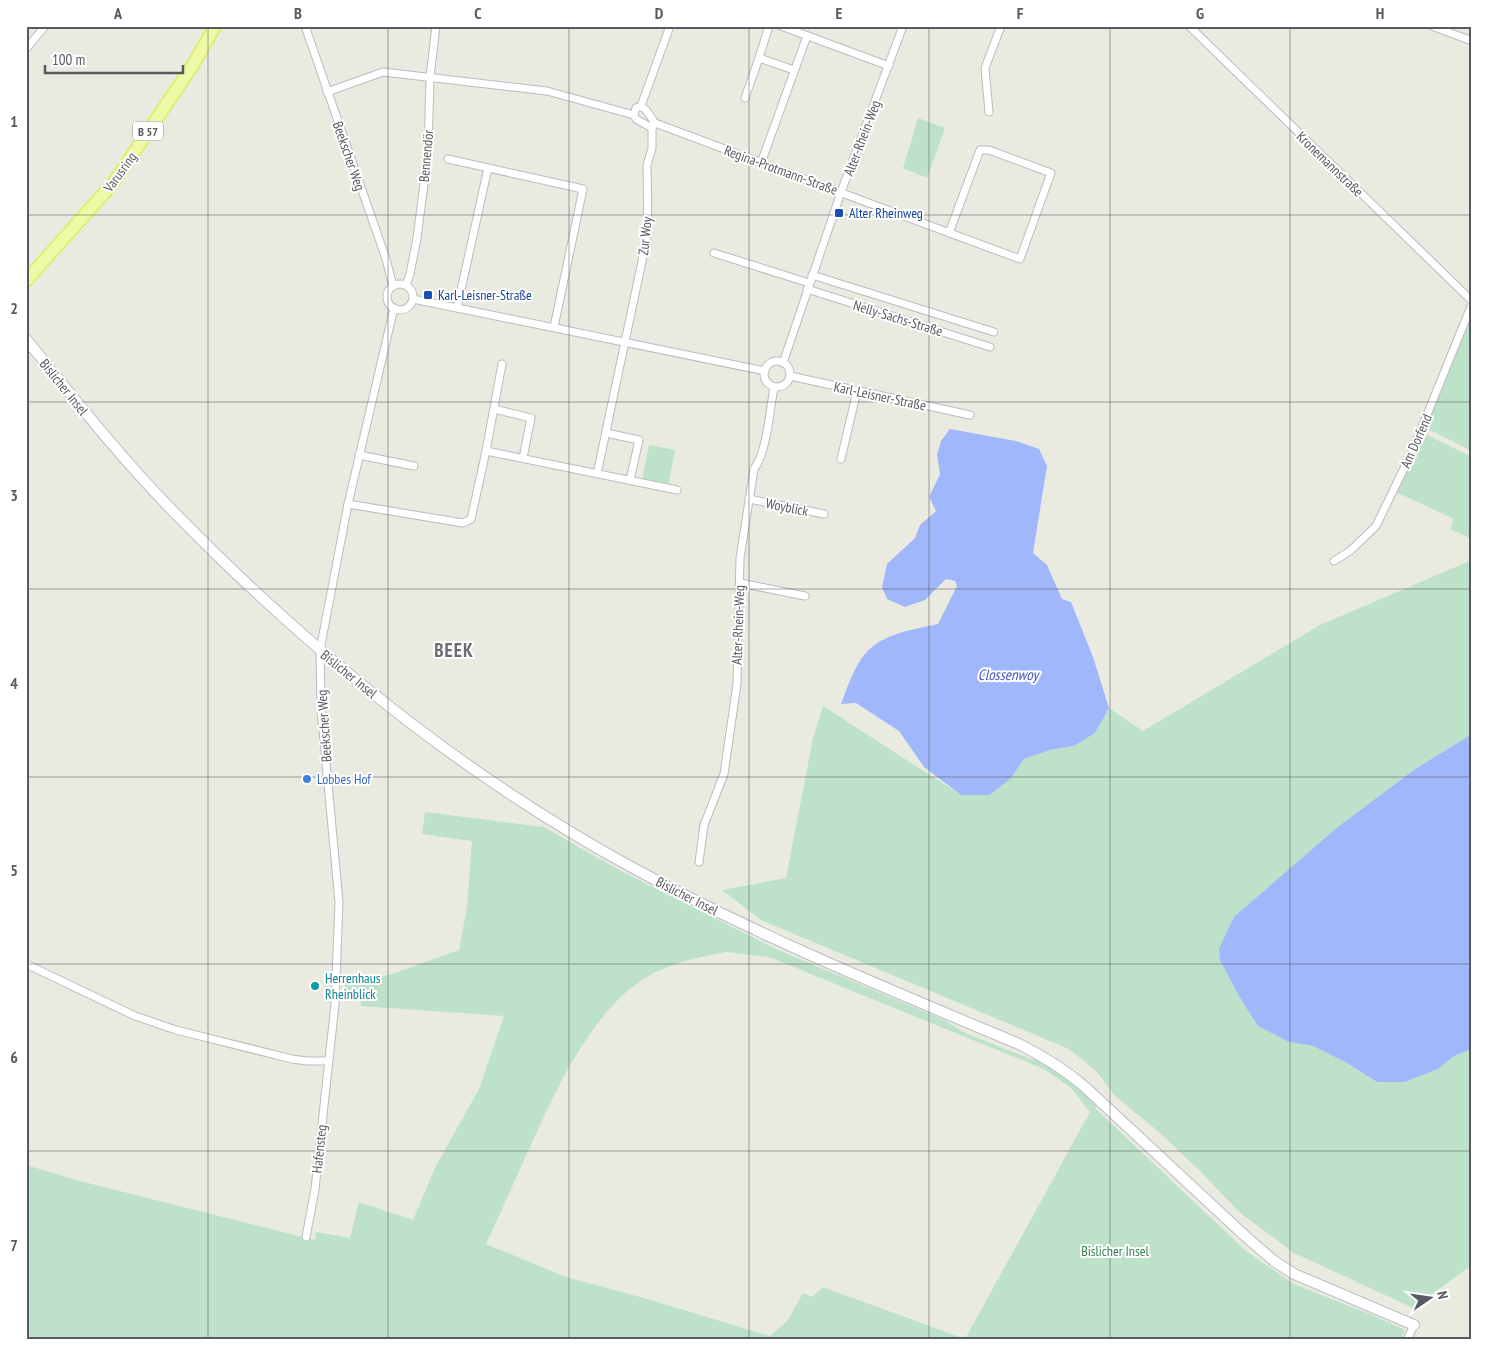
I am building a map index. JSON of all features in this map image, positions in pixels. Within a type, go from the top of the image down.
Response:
[{"type":"main road","name":"Varusring","points":[[26,281],[114,182],[193,64],[215,26]]},
{"type":"main road","name":"Bislicher Insel","points":[[26,340],[79,405],[170,508],[243,581],[320,650],[421,730],[484,776],[551,820],[621,862],[692,900],[779,942],[1019,1044],[1048,1059],[1085,1087],[1274,1261],[1294,1274],[1414,1325]]},
{"type":"street","points":[[26,49],[45,26]]},
{"type":"street","name":"Beekscher Weg","points":[[305,26],[386,260],[393,286]]},
{"type":"street","name":"Bennendör","points":[[406,285],[417,238],[428,153],[430,77],[436,26]]},
{"type":"street","points":[[634,115],[636,108],[641,106],[670,26]]},
{"type":"street","points":[[745,98],[769,26]]},
{"type":"street","points":[[781,26],[889,66]]},
{"type":"street","name":"Alter-Rhein-Weg","points":[[783,363],[841,192],[903,26]]},
{"type":"street","points":[[988,112],[985,68],[1001,26]]},
{"type":"street","name":"Kronemannstraße","points":[[1189,26],[1472,302]]},
{"type":"street","points":[[1432,26],[1472,40]]},
{"type":"street","points":[[761,163],[807,36]]},
{"type":"street","points":[[759,58],[794,70]]},
{"type":"street","name":"Regina-Protmann-Straße","points":[[327,92],[383,72],[547,91],[634,115],[636,119],[653,126],[761,163],[841,192],[949,233],[1020,259],[1051,173],[989,150],[980,150],[949,233]]},
{"type":"street","name":"Regina-Protmann-Straße","points":[[641,106],[646,110],[653,126]]},
{"type":"street","name":"Zur Woy","points":[[597,474],[648,233],[647,165],[652,148],[653,126]]},
{"type":"street","points":[[448,159],[583,189],[554,327]]},
{"type":"street","points":[[457,308],[488,168]]},
{"type":"street","points":[[714,254],[809,282]]},
{"type":"street","name":"Nelly-Sachs-Straße","points":[[809,282],[994,332]]},
{"type":"street","name":"Nelly-Sachs-Straße","points":[[809,282],[990,347]]},
{"type":"street","points":[[399,284],[406,285],[412,290],[413,299],[410,306],[402,310],[394,308],[389,304],[387,298],[389,291],[393,286],[399,284]]},
{"type":"street","points":[[413,299],[765,371]]},
{"type":"street","name":"Am Dorfend","points":[[1334,561],[1350,551],[1376,526],[1418,438],[1472,302]]},
{"type":"street","name":"Beekscher Weg","points":[[328,1061],[335,1004],[339,902],[321,709],[320,650],[348,504],[394,308]]},
{"type":"street","points":[[772,363],[783,363],[788,368],[790,376],[786,384],[774,387],[766,379],[765,371],[772,363]]},
{"type":"street","points":[[348,504],[463,523],[471,519],[502,364]]},
{"type":"street","name":"Karl-Leisner-Straße","points":[[790,376],[970,415]]},
{"type":"street","name":"Alter-Rhein-Weg","points":[[699,862],[704,825],[724,774],[737,684],[740,558],[754,468],[759,462],[763,451],[774,387]]},
{"type":"street","points":[[841,459],[856,391]]},
{"type":"street","points":[[494,409],[531,418],[523,458]]},
{"type":"street","points":[[606,433],[639,440],[630,480]]},
{"type":"street","points":[[486,451],[677,490]]},
{"type":"street","points":[[360,455],[414,466]]},
{"type":"street","name":"Woyblick","points":[[749,499],[824,514]]},
{"type":"street","points":[[740,583],[805,596]]},
{"type":"street","points":[[26,964],[111,1006],[176,1030],[292,1059],[307,1062],[328,1061]]},
{"type":"street","name":"Hafensteg","points":[[306,1237],[314,1189],[328,1061]]},
{"type":"street","name":"Bislicher Insel","points":[[1407,1340],[1414,1325]]},
{"type":"green space","points":[[918,118],[945,128],[927,178],[903,168]]},
{"type":"green space","points":[[1471,314],[1472,451],[1430,430],[1428,423]]},
{"type":"green space","points":[[1423,433],[1472,457],[1472,539],[1450,529],[1454,519],[1396,492]]},
{"type":"green space","points":[[649,445],[675,450],[668,486],[642,481]]},
{"type":"green space","points":[[1472,560],[1472,734],[1415,769],[1339,826],[1289,1042],[1313,1046],[1347,1063],[1377,1082],[1405,1082],[1438,1069],[1454,1056],[1472,1049],[1472,1265],[1413,1308],[1294,1253],[1239,1212],[1159,1132],[1115,1096],[1096,1071],[1069,1049],[761,920],[722,890],[786,878],[813,738],[823,706],[961,795],[990,795],[1011,778],[1024,759],[1050,750],[1074,746],[1095,733],[1109,708],[1143,731],[1320,625]]},
{"type":"green space","points":[[425,812],[544,827],[619,870],[776,949],[944,1020],[965,1033],[1049,1065],[1058,1070],[1097,1104],[1095,1108],[1246,1251],[1294,1284],[1405,1330],[1401,1340],[26,1340],[26,1165],[80,1181],[315,1240],[316,1232],[350,1238],[359,1202],[413,1220],[436,1166],[479,1089],[504,1016],[361,1006],[360,994],[347,991],[344,983],[347,980],[392,974],[459,950],[467,907],[472,841],[422,834]],"holes":[[[726,952],[769,957],[1044,1069],[1071,1088],[1090,1112],[965,1339],[823,1287],[812,1297],[803,1293],[788,1320],[770,1336],[566,1277],[486,1244],[564,1076],[594,1028],[611,1007],[630,989],[650,975],[678,963]]]},
{"type":"water","name":"Clossenwoy","points":[[950,429],[1016,441],[1039,449],[1047,466],[1033,553],[1047,565],[1062,599],[1071,602],[1093,657],[1109,708],[1095,733],[1074,746],[1050,750],[1024,759],[1011,778],[990,795],[961,795],[924,767],[899,731],[856,703],[841,704],[853,673],[865,654],[873,646],[893,635],[938,624],[957,586],[955,581],[946,579],[925,600],[905,607],[887,599],[882,587],[887,564],[915,538],[920,525],[936,511],[929,497],[940,474],[937,455],[941,441]]},
{"type":"water","points":[[1472,734],[1472,1049],[1454,1056],[1438,1069],[1405,1082],[1377,1082],[1347,1063],[1313,1046],[1289,1042],[1258,1026],[1220,960],[1219,949],[1234,917],[1339,826],[1415,769]]},
{"type":"place","name":"Alter Rheinweg","points":[[839,213]]},
{"type":"place","name":"Karl-Leisner-Straße","points":[[428,295]]},
{"type":"place","name":"Lobbes Hof","points":[[307,779]]},
{"type":"place","name":"Herrenhaus Rheinblick","points":[[315,986]]},
{"type":"district","name":"BEEK","points":[[454,650]]}]
